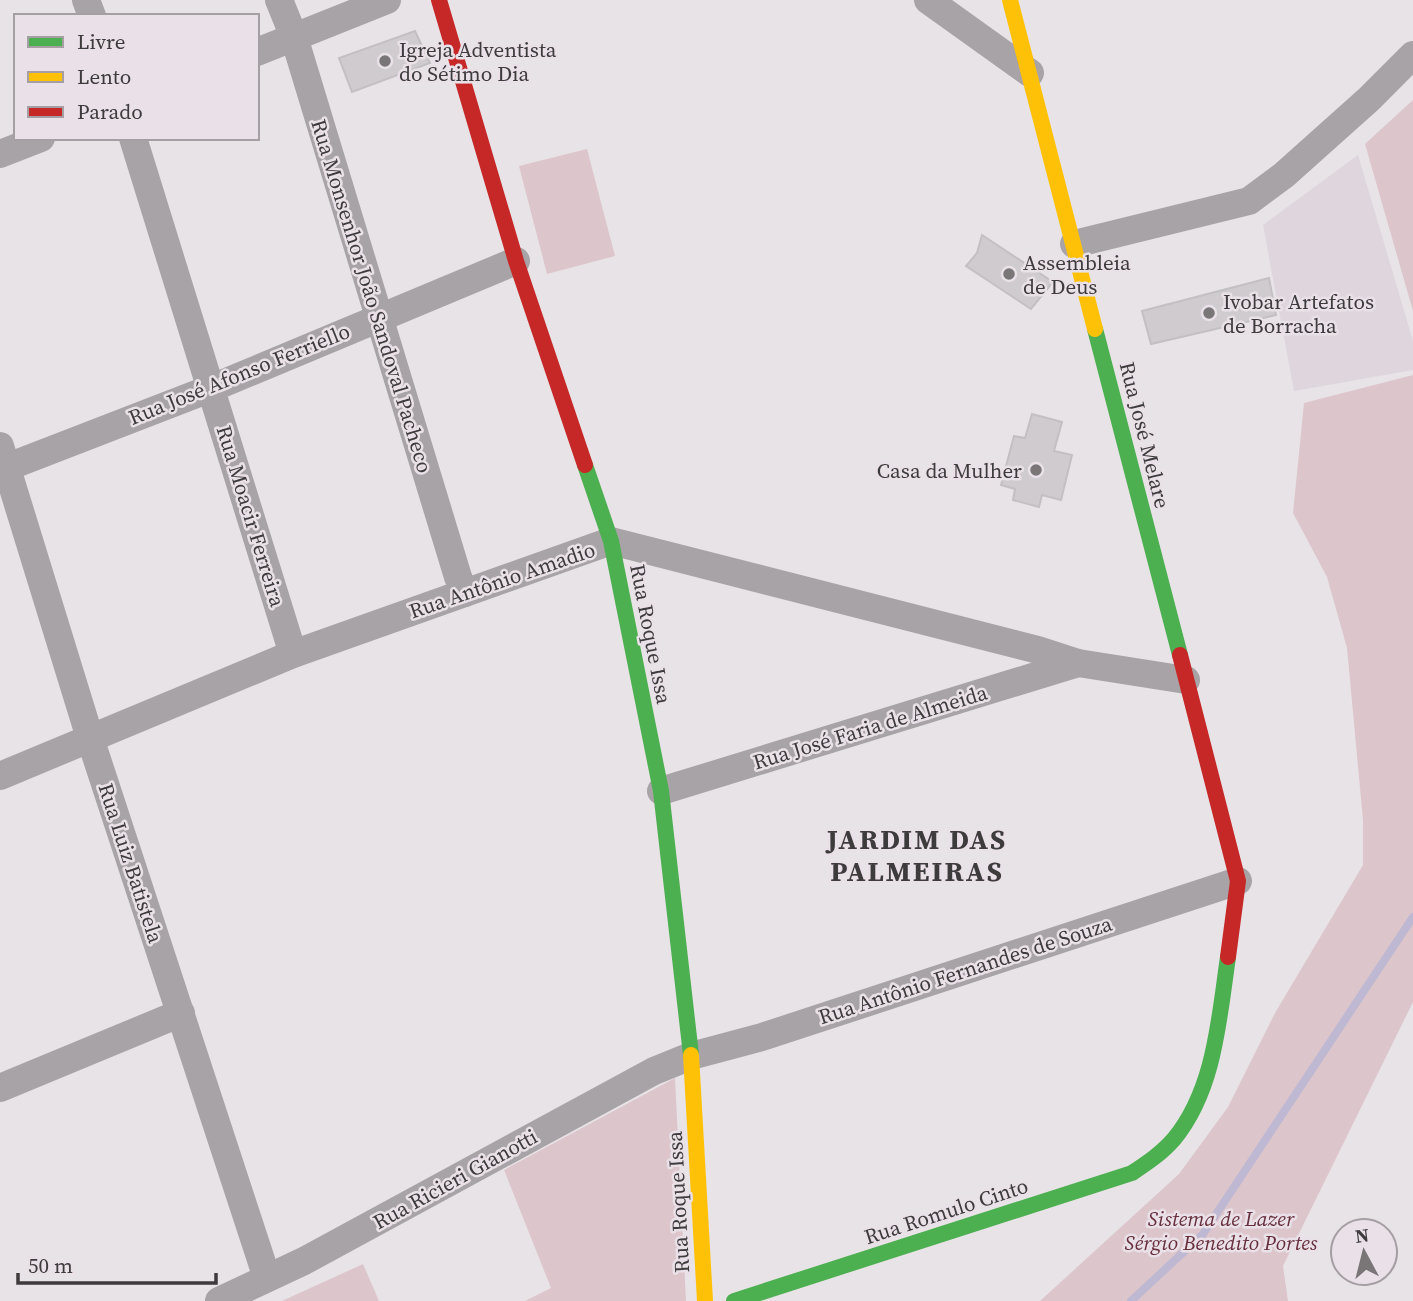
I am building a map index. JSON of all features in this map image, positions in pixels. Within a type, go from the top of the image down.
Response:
[{"type":"street","name":"Rua Monsenhor João Sandoval Pacheco","points":[[279,0],[294,37],[377,317],[465,593]]},
{"type":"street","points":[[259,51],[387,0]]},
{"type":"street","name":"Rua Roque Issa","points":[[439,0],[516,261],[611,541],[661,791],[691,1056],[705,1301]]},
{"type":"street","points":[[928,0],[1030,73]]},
{"type":"street","name":"Rua José Melare","points":[[1010,0],[1238,881]]},
{"type":"street","points":[[1074,244],[1249,201],[1284,175],[1369,99],[1413,55]]},
{"type":"street","points":[[0,154],[36,140]]},
{"type":"street","name":"Rua Moacir Ferreira","points":[[134,140],[293,654]]},
{"type":"street","name":"Rua José Afonso Ferriello","points":[[2,461],[212,388],[516,261]]},
{"type":"street","name":"Rua Luiz Batistela","points":[[2,461],[267,1278]]},
{"type":"street","name":"Rua Antônio Amadio","points":[[0,776],[293,654],[611,541],[1079,663],[1186,680]]},
{"type":"street","name":"Rua José Faria de Almeida","points":[[661,791],[1079,663]]},
{"type":"street","name":"Rua Antônio Fernandes de Souza","points":[[691,1056],[762,1037],[1238,881]]},
{"type":"street","name":"Rua Romulo Cinto","points":[[734,1301],[1132,1173],[1166,1150],[1181,1132],[1205,1087],[1233,929],[1238,881]]},
{"type":"street","points":[[0,1088],[181,1013]]},
{"type":"street","name":"Rua Ricieri Gianotti","points":[[219,1301],[304,1261],[654,1071],[691,1056]]},
{"type":"shaded area","points":[[1358,155],[1413,341],[1413,370],[1294,391],[1263,225]]},
{"type":"green space","points":[[1413,100],[1413,311],[1365,144]]},
{"type":"green space","points":[[587,149],[615,256],[547,274],[519,166]]},
{"type":"green space","name":"Sistema de Lazer Sérgio Benedito Portes","points":[[1413,375],[1413,1002],[1283,1266],[1288,1301],[1040,1301],[1179,1174],[1228,1107],[1275,1013],[1363,865],[1363,820],[1347,648],[1327,577],[1293,513],[1304,403]]},
{"type":"green space","points":[[675,1078],[686,1301],[525,1301],[551,1288],[504,1170]]},
{"type":"green space","points":[[363,1264],[379,1301],[282,1301]]},
{"type":"building","name":"Igreja Adventista do Sétimo Dia","points":[[415,31],[430,63],[352,92],[339,58]]},
{"type":"building","name":"Assembleia de Deus","points":[[982,235],[1053,282],[1031,309],[966,266],[977,253]]},
{"type":"building","name":"Ivobar Artefatos de Borracha","points":[[1269,278],[1276,315],[1151,344],[1142,311]]},
{"type":"building","name":"Casa da Mulher","points":[[1032,414],[1062,422],[1054,451],[1072,455],[1061,500],[1042,495],[1039,507],[1013,500],[1015,489],[1001,485],[1014,436],[1025,438]]},
{"type":"waterway","points":[[1131,1301],[1203,1234],[1413,917]]},
{"type":"traffic: fast","points":[[1095,329],[1180,655]]},
{"type":"traffic: fast","points":[[585,465],[611,541],[661,791],[691,1055]]},
{"type":"traffic: fast","points":[[734,1301],[1132,1173],[1174,1139],[1198,1098],[1213,1052],[1228,957]]},
{"type":"traffic: slow","points":[[1010,0],[1095,329]]},
{"type":"traffic: slow","points":[[691,1055],[705,1301]]},
{"type":"traffic: jam","points":[[439,0],[516,261],[585,465]]},
{"type":"traffic: jam","points":[[1180,655],[1238,881],[1228,957]]},
{"type":"place","name":"Igreja Adventista do Sétimo Dia","points":[[385,61]]},
{"type":"place","name":"Assembleia de Deus","points":[[1009,274]]},
{"type":"place","name":"Ivobar Artefatos de Borracha","points":[[1209,313]]},
{"type":"place","name":"Casa da Mulher","points":[[1036,470]]},
{"type":"district","name":"JARDIM DAS PALMEIRAS","points":[[917,855]]}]
